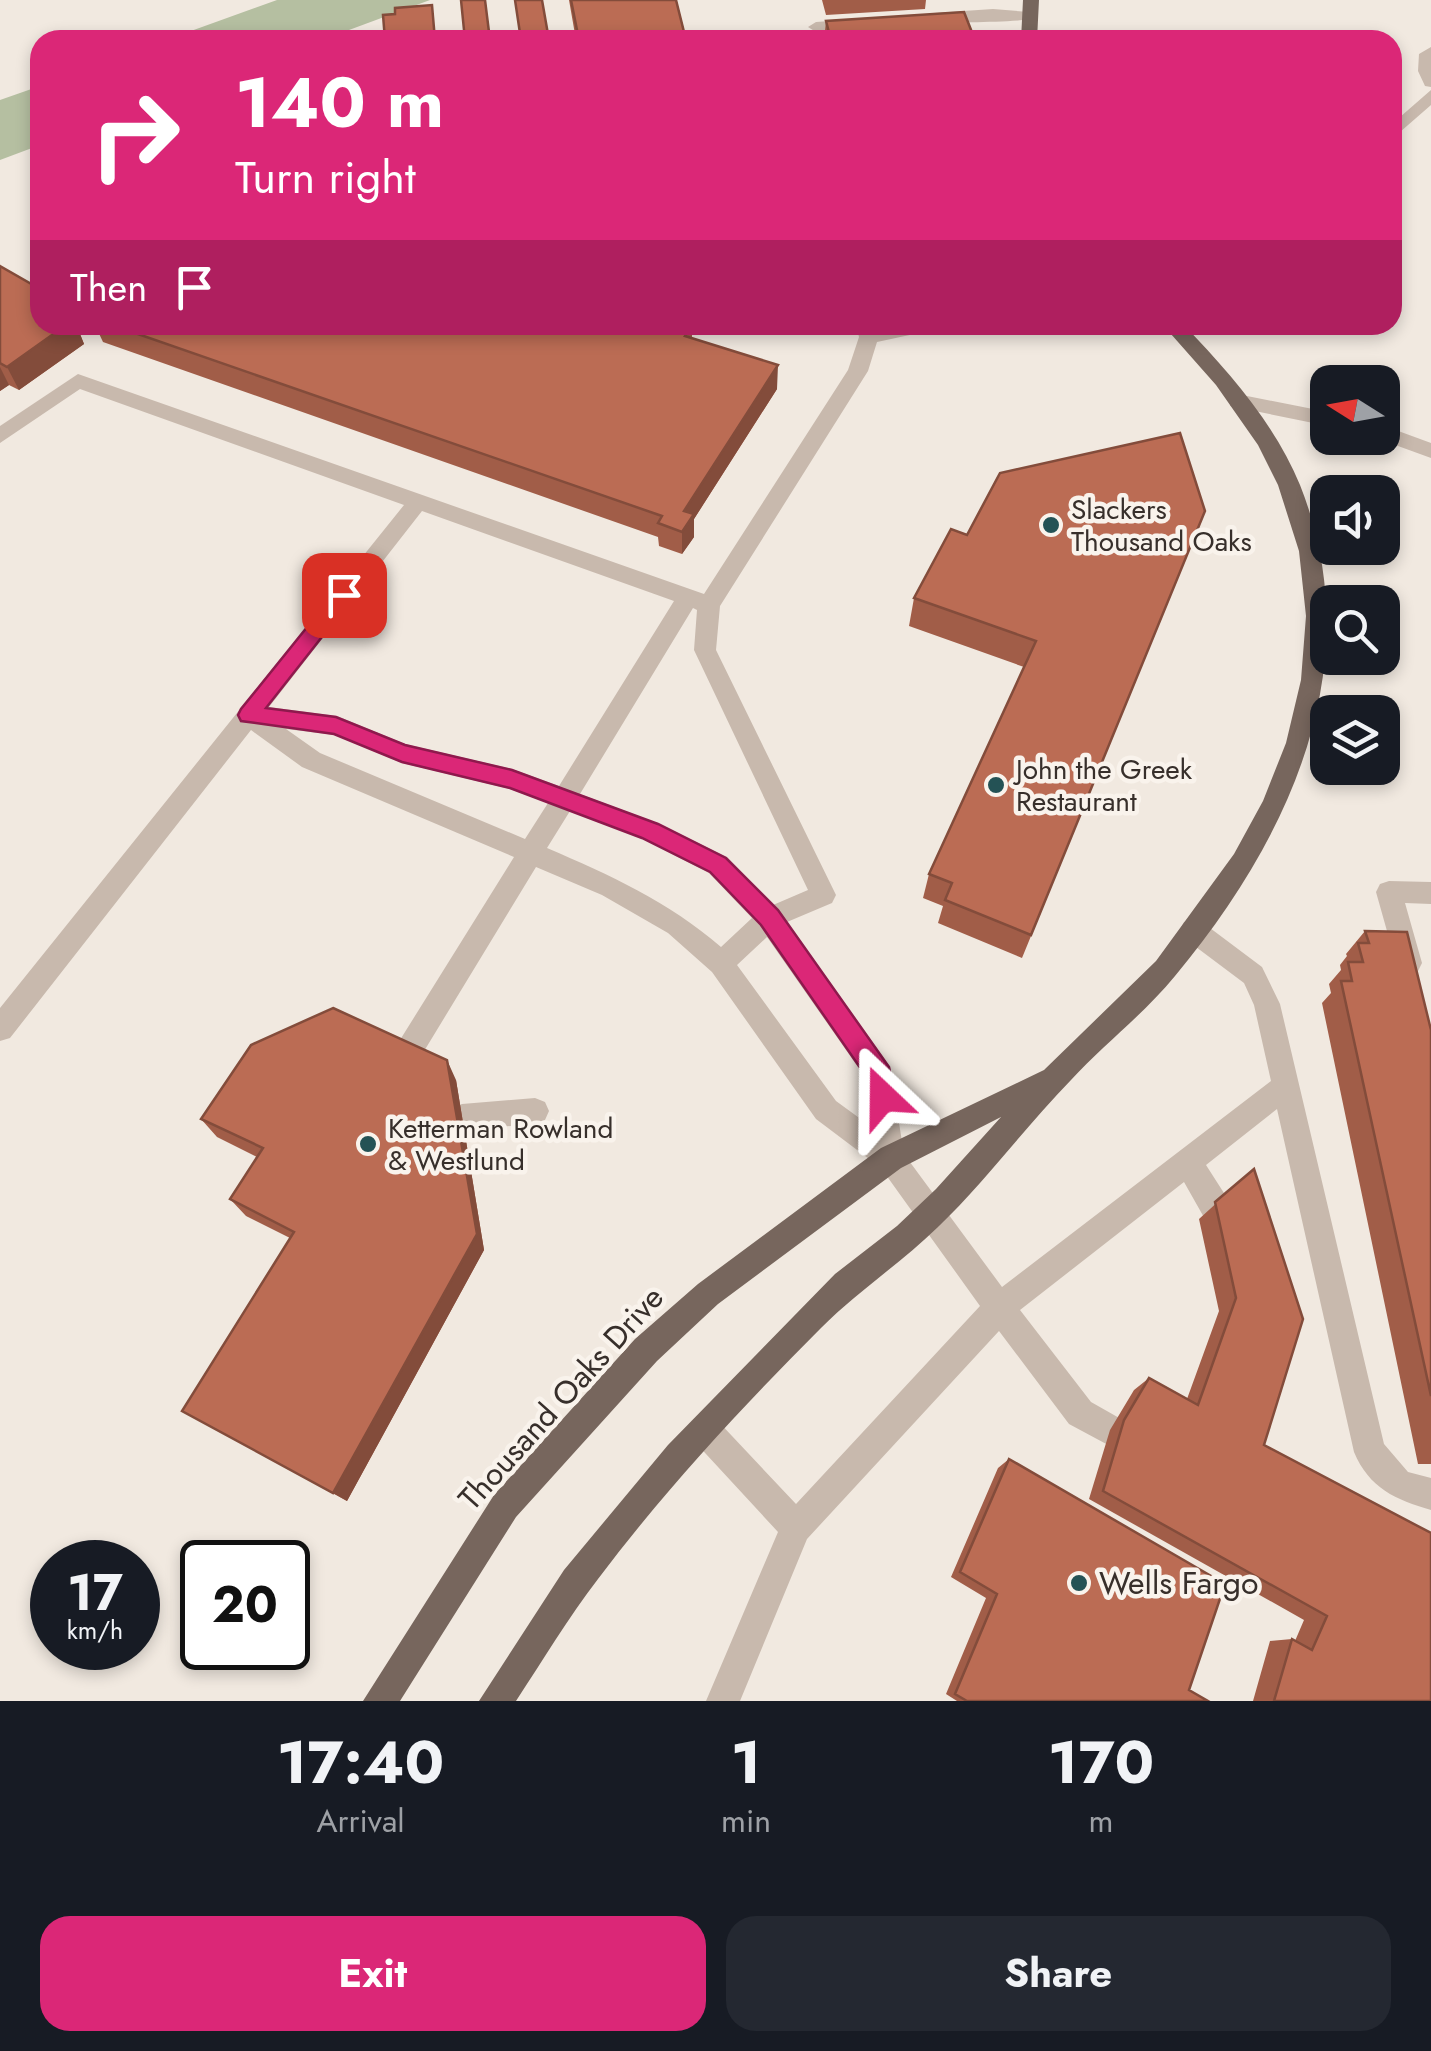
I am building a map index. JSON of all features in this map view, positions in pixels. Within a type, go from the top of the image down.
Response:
[{"type":"main road","name":"Thousand Oaks Drive","points":[[496,1701],[588,1565],[704,1430],[848,1281],[929,1215],[1056,1076],[1164,970],[1243,864],[1292,768],[1310,698],[1317,646],[1315,589],[1306,536],[1289,486],[1261,432],[1181,335]]},
{"type":"main road","name":"Thousand Oaks Drive","points":[[380,1698],[506,1506],[646,1350],[708,1294],[891,1158],[1056,1076]]},
{"type":"lane","points":[[915,20],[952,8],[1030,8]]},
{"type":"lane","points":[[816,27],[876,22]]},
{"type":"lane","points":[[1431,52],[1426,71],[1431,82]]},
{"type":"lane","points":[[1402,124],[1431,95]]},
{"type":"lane","points":[[405,1057],[565,799],[858,370],[867,335]]},
{"type":"lane","points":[[0,436],[78,380],[698,602]]},
{"type":"lane","points":[[1237,401],[1310,415]]},
{"type":"lane","points":[[1400,439],[1431,452]]},
{"type":"lane","points":[[0,1028],[418,502]]},
{"type":"lane","points":[[698,602],[705,650],[824,895],[770,918],[721,964]]},
{"type":"lane","points":[[249,715],[336,726],[402,753],[512,779],[650,831],[718,865],[770,918],[880,1076],[891,1158]]},
{"type":"lane","points":[[249,715],[311,760],[611,888],[677,925],[721,964],[826,1110],[891,1158],[929,1215],[1080,1413],[1110,1430]]},
{"type":"lane","points":[[1415,986],[1389,892],[1431,893]]},
{"type":"lane","points":[[1194,930],[1253,974],[1267,1004],[1370,1452],[1399,1485],[1431,1494]]},
{"type":"lane","points":[[723,1701],[796,1528],[999,1308],[1286,1086]]},
{"type":"lane","points":[[462,1117],[535,1111]]},
{"type":"lane","points":[[1188,1162],[1218,1231],[1244,1238],[1247,1253]]},
{"type":"lane","points":[[704,1430],[796,1528]]},
{"type":"green space","points":[[277,0],[430,0],[349,30],[194,30]]},
{"type":"green space","points":[[30,90],[30,149],[0,160],[0,100]]},
{"type":"building","points":[[461,0],[485,0],[489,30],[464,30]]},
{"type":"building","points":[[515,0],[542,0],[547,30],[520,30]]},
{"type":"building","points":[[571,0],[676,0],[684,30],[577,30]]},
{"type":"building","points":[[432,5],[434,30],[384,30],[383,15],[395,14],[395,8]]},
{"type":"building","points":[[964,12],[971,30],[828,30],[826,21]]},
{"type":"building","points":[[0,266],[30,283],[30,335],[52,335],[7,367],[0,363]]},
{"type":"building","points":[[141,335],[686,335],[778,365],[684,511],[694,514],[682,532],[658,523],[662,516]]},
{"type":"building","points":[[1180,433],[1205,511],[1031,935],[945,900],[952,883],[929,874],[1036,641],[914,598],[951,529],[967,535],[1000,473]]},
{"type":"building","points":[[1365,931],[1407,932],[1431,1030],[1431,1396],[1341,981],[1352,981],[1348,962],[1363,962],[1358,943],[1369,943]]},
{"type":"building","points":[[333,1008],[447,1060],[477,1234],[333,1493],[182,1411],[294,1232],[230,1199],[263,1148],[201,1119],[251,1045]]},
{"type":"building","points":[[1254,1169],[1303,1319],[1264,1445],[1431,1533],[1431,1701],[1274,1701],[1292,1639],[1312,1650],[1327,1616],[1103,1491],[1124,1420],[1149,1378],[1198,1405],[1236,1298],[1215,1202]]},
{"type":"building","name":"Wells Fargo","points":[[1009,1459],[1225,1584],[1189,1690],[1208,1701],[967,1701],[955,1694],[997,1594],[960,1572]]},
{"type":"place","name":"Slackers Thousand Oaks","points":[[1051,525]]},
{"type":"place","name":"John the Greek Restaurant","points":[[996,785]]},
{"type":"place","name":"Ketterman Rowland & Westlund","points":[[368,1144]]},
{"type":"place","name":"Wells Fargo","points":[[1079,1583]]},
{"type":"route","points":[[344,595],[249,715],[336,726],[402,753],[512,779],[650,831],[718,865],[770,918],[880,1076],[883,1097]]}]
